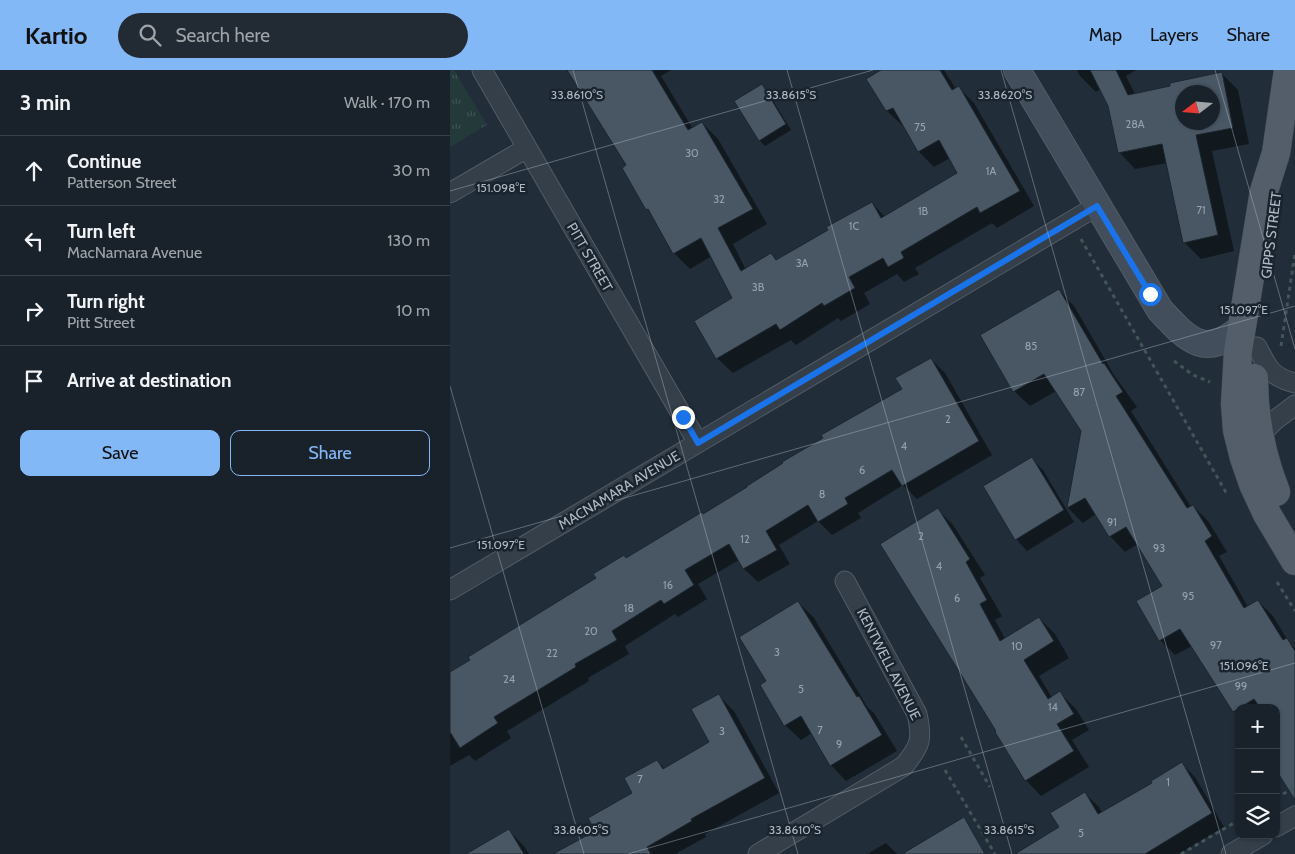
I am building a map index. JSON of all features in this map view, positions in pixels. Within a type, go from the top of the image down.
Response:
[{"type":"main road","name":"GIPPS STREET","points":[[1260,342],[1277,191],[1276,153],[1288,70]]},
{"type":"main road","points":[[1260,342],[1236,375],[1235,404],[1237,430],[1244,458],[1253,484],[1267,514],[1285,570]]},
{"type":"main road","points":[[1260,342],[1254,375],[1258,437],[1267,470],[1279,498],[1295,526]]},
{"type":"street","name":"PITT STREET","points":[[482,70],[698,443]]},
{"type":"street","points":[[1016,70],[1160,310],[1189,338],[1203,344],[1216,344],[1233,336],[1260,342],[1267,367],[1276,376],[1295,384]]},
{"type":"street","points":[[450,193],[526,148]]},
{"type":"street","name":"MACNAMARA AVENUE","points":[[450,590],[1097,206]]},
{"type":"street","points":[[1258,437],[1274,421],[1295,406]]},
{"type":"street","name":"KENTWELL AVENUE","points":[[758,854],[904,766],[917,750],[921,731],[917,714],[845,581]]},
{"type":"street","points":[[1280,825],[1295,816]]},
{"type":"street","points":[[1231,854],[1256,839]]},
{"type":"path","points":[[1080,238],[1232,505]]},
{"type":"path","points":[[1260,342],[1295,253]]},
{"type":"path","points":[[1174,361],[1193,375],[1212,383],[1235,404]]},
{"type":"path","points":[[1285,570],[1295,611]]},
{"type":"path","points":[[961,737],[990,787]]},
{"type":"path","points":[[945,770],[995,854]]},
{"type":"path","points":[[1280,796],[1295,787]]},
{"type":"path","points":[[1181,854],[1235,822]]},
{"type":"green space","points":[[450,70],[454,70],[487,125],[450,147]]},
{"type":"building","points":[[567,70],[652,70],[688,130],[702,122],[753,209],[718,228],[741,271],[771,253],[776,260],[828,230],[826,227],[872,202],[881,218],[957,173],[939,140],[918,152],[893,108],[886,111],[866,79],[881,70],[940,70],[952,90],[959,86],[1020,191],[980,213],[977,207],[901,252],[904,258],[888,267],[883,258],[849,277],[855,288],[824,306],[822,303],[780,330],[776,324],[716,359],[694,321],[732,298],[701,238],[673,254],[622,168],[626,165]]},
{"type":"building","points":[[1090,70],[1116,70],[1128,95],[1170,86],[1170,83],[1222,72],[1233,128],[1196,135],[1218,235],[1183,243],[1162,144],[1118,153],[1108,106]]},
{"type":"building","points":[[762,84],[786,124],[759,141],[734,101]]},
{"type":"building","points":[[1059,289],[1103,364],[1123,392],[1116,396],[1187,508],[1193,505],[1212,536],[1205,541],[1244,608],[1258,600],[1283,640],[1287,638],[1295,651],[1295,800],[1280,776],[1280,704],[1257,704],[1254,699],[1246,704],[1235,704],[1235,711],[1233,712],[1180,629],[1159,641],[1136,601],[1162,586],[1126,527],[1109,537],[1085,498],[1067,508],[1081,431],[1044,374],[1013,392],[980,335]]},
{"type":"building","points":[[931,358],[979,441],[902,486],[892,470],[845,498],[848,504],[818,522],[808,505],[766,531],[777,550],[743,569],[729,544],[685,570],[694,585],[664,604],[661,600],[612,631],[617,640],[575,664],[576,667],[494,717],[498,723],[460,748],[450,732],[450,672],[470,660],[468,657],[596,578],[593,574],[624,555],[626,558],[702,512],[703,514],[747,487],[782,462],[823,438],[821,435],[902,389],[895,378]]},
{"type":"building","points":[[1032,457],[1064,510],[1015,540],[983,486]]},
{"type":"building","points":[[938,508],[970,559],[966,562],[987,600],[980,604],[1000,641],[1039,617],[1054,641],[1024,660],[1048,699],[1060,691],[1074,714],[1057,724],[1074,751],[1025,781],[880,544]]},
{"type":"building","points":[[798,601],[882,735],[830,766],[801,716],[784,726],[760,685],[766,681],[739,637]]},
{"type":"building","points":[[719,694],[765,778],[691,819],[692,821],[647,847],[651,854],[553,854],[595,831],[588,818],[632,793],[624,778],[657,760],[663,769],[709,742],[691,709]]},
{"type":"building","points":[[1182,762],[1212,813],[1145,854],[1015,854],[1059,827],[1050,813],[1085,792],[1098,814],[1152,783],[1151,781]]},
{"type":"building","points":[[964,817],[985,854],[902,854]]},
{"type":"building","points":[[509,829],[524,854],[466,854]]},
{"type":"route","points":[[683,417],[698,443],[1097,206],[1150,294]]}]
